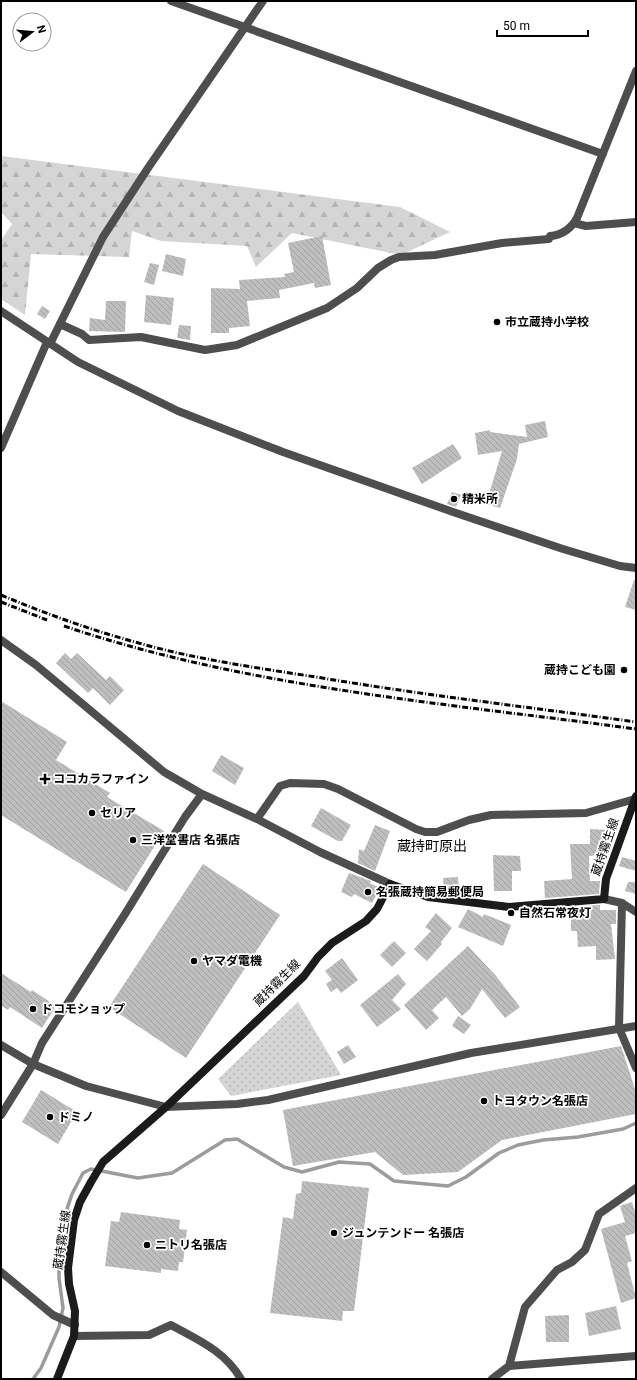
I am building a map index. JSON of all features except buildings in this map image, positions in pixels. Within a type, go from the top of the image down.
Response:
[{"type":"main road","name":"蔵持霧生線","points":[[604,899],[606,879],[636,798]]},
{"type":"main road","name":"蔵持霧生線","points":[[57,1379],[74,1336],[75,1311],[69,1284],[68,1268],[74,1220],[80,1202],[103,1162],[166,1107],[304,976],[318,957],[332,943],[366,921],[377,909],[390,884]]},
{"type":"main road","points":[[390,884],[428,897],[509,907],[604,899]]},
{"type":"street","points":[[171,1],[603,154]]},
{"type":"street","points":[[1,448],[48,343],[60,324],[103,237],[148,168],[264,1]]},
{"type":"street","points":[[60,324],[82,334],[89,340],[141,337],[205,350],[237,344],[327,308],[357,288],[378,268],[398,257],[442,254],[502,243],[549,239],[550,236],[558,235],[574,223],[636,71]]},
{"type":"street","points":[[574,223],[586,226],[636,222]]},
{"type":"street","points":[[1,311],[78,362],[155,400],[283,452],[563,549],[620,566],[628,565],[636,568]]},
{"type":"street","points":[[1,640],[36,665],[164,772],[202,794],[256,819],[320,852],[390,884]]},
{"type":"street","points":[[256,819],[280,786],[290,783],[329,785],[416,829],[431,832],[484,816],[586,813],[636,798]]},
{"type":"street","points":[[1,1115],[33,1064],[42,1043],[185,817],[202,794]]},
{"type":"street","points":[[604,899],[622,903],[636,912]]},
{"type":"street","points":[[622,903],[619,1028],[636,1068]]},
{"type":"street","points":[[1,1045],[33,1064],[86,1086],[166,1107],[237,1104],[268,1100],[471,1053],[636,1026]]},
{"type":"street","points":[[509,1366],[525,1307],[557,1270],[572,1262],[585,1250],[600,1214],[636,1188]]},
{"type":"street","points":[[1,1272],[53,1315],[75,1325]]},
{"type":"street","points":[[74,1336],[149,1335],[171,1325],[220,1353],[235,1369],[241,1379]]},
{"type":"street","points":[[492,1379],[509,1366],[636,1356]]},
{"type":"green space","points":[[1,156],[400,207],[450,232],[401,255],[292,233],[256,267],[247,246],[161,241],[132,231],[129,257],[31,254],[25,315],[1,299],[1,240],[12,224],[1,212]]},
{"type":"green space","points":[[298,1002],[341,1075],[231,1096],[218,1079]]},
{"type":"waterway","points":[[33,1379],[41,1368],[59,1327],[63,1308],[59,1278],[59,1252],[64,1218],[72,1194],[83,1173],[91,1169],[138,1178],[172,1173],[225,1140],[237,1139],[284,1167],[302,1172],[339,1162],[370,1164],[394,1181],[448,1186],[466,1177],[499,1153],[518,1145],[623,1129],[636,1123]]},
{"type":"railway","points":[[1,595],[110,635],[195,657],[396,690],[636,722]]},
{"type":"railway","points":[[1,602],[47,620]]},
{"type":"railway","points":[[64,626],[134,647],[204,665],[275,679],[347,691],[636,729]]},
{"type":"place","name":"市立蔵持小学校","points":[[497,322]]},
{"type":"place","name":"精米所","points":[[454,499]]},
{"type":"place","name":"蔵持こども園","points":[[624,670]]},
{"type":"place","name":"ココカラファイン","points":[[45,779]]},
{"type":"place","name":"セリア","points":[[92,813]]},
{"type":"place","name":"三洋堂書店 名張店","points":[[133,840]]},
{"type":"place","name":"名張蔵持簡易郵便局","points":[[368,892]]},
{"type":"place","name":"自然石常夜灯","points":[[511,913]]},
{"type":"place","name":"ヤマダ電機","points":[[194,961]]},
{"type":"place","name":"ドコモショップ","points":[[33,1009]]},
{"type":"place","name":"トヨタウン名張店","points":[[484,1101]]},
{"type":"place","name":"ドミノ","points":[[50,1117]]},
{"type":"place","name":"ジュンテンドー 名張店","points":[[334,1233]]},
{"type":"place","name":"ニトリ名張店","points":[[147,1245]]},
{"type":"district","name":"蔵持町原出","points":[[432,846]]}]
